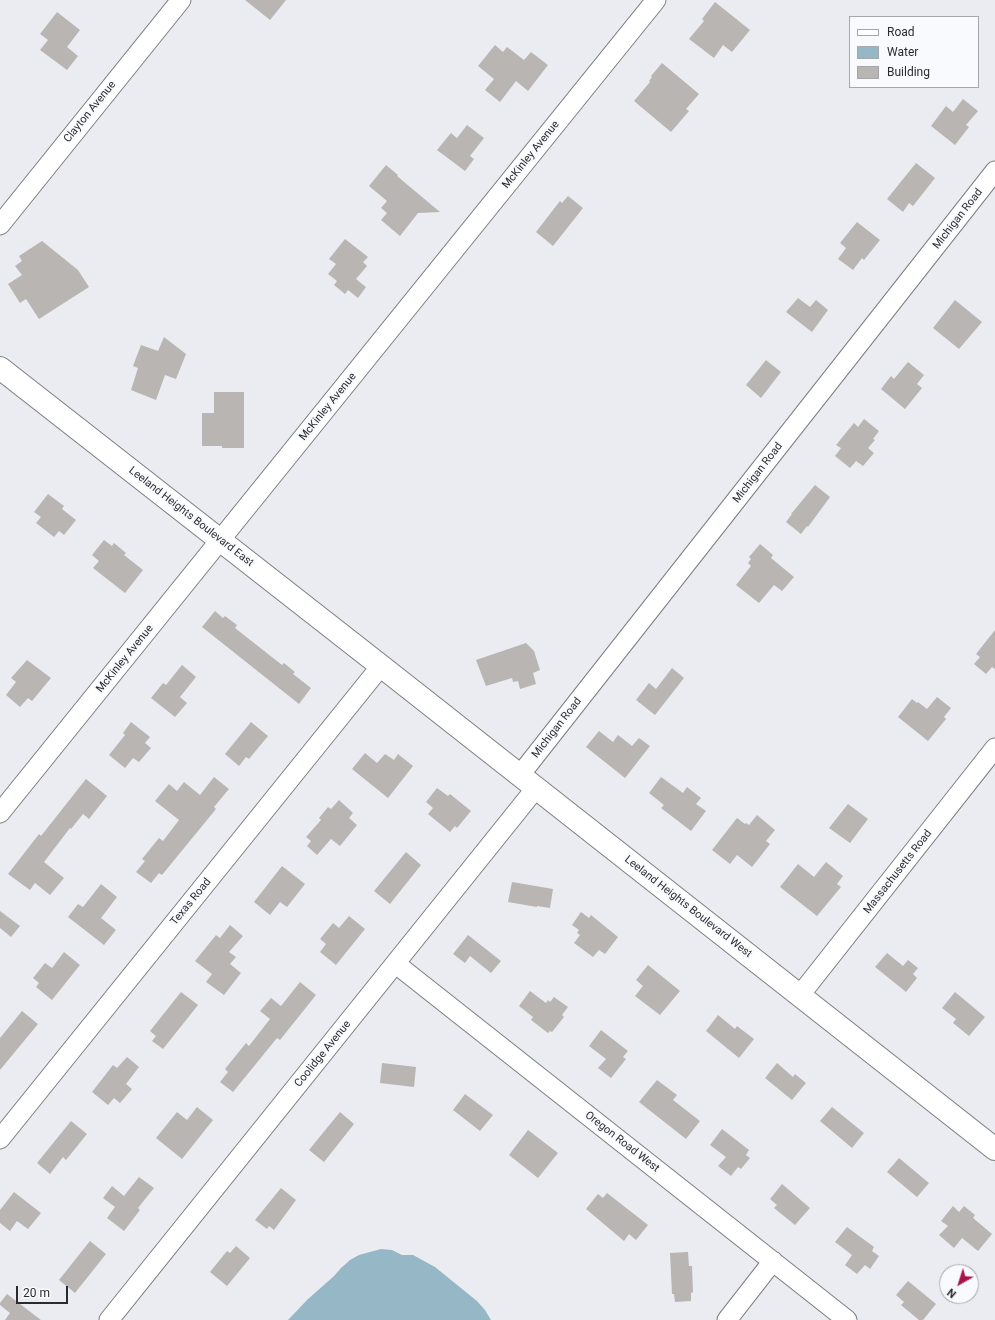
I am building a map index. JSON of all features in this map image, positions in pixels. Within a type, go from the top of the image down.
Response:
[{"type":"main road","name":"Leeland Heights Boulevard East","points":[[0,368],[381,666]]},
{"type":"main road","name":"Leeland Heights Boulevard West","points":[[381,666],[995,1149]]},
{"type":"street","name":"Clayton Avenue","points":[[0,225],[181,0]]},
{"type":"street","name":"McKinley Avenue","points":[[0,813],[656,0]]},
{"type":"street","name":"Michigan Road","points":[[528,781],[995,172]]},
{"type":"street","name":"Texas Road","points":[[0,1139],[381,666]]},
{"type":"street","name":"Massachusetts Road","points":[[800,995],[995,748]]},
{"type":"street","name":"Coolidge Avenue","points":[[109,1320],[396,964],[528,781]]},
{"type":"street","name":"Oregon Road West","points":[[396,964],[847,1320]]},
{"type":"street","points":[[727,1320],[773,1261]]},
{"type":"water","points":[[381,1249],[392,1250],[402,1255],[413,1255],[435,1267],[477,1301],[491,1320],[288,1320],[350,1260],[359,1255]]},
{"type":"building","points":[[245,0],[286,0],[270,20]]},
{"type":"building","points":[[715,2],[750,30],[732,52],[723,45],[714,58],[689,39],[704,21],[702,19]]},
{"type":"building","points":[[57,12],[80,30],[67,47],[78,56],[67,70],[40,50],[48,40],[40,34]]},
{"type":"building","points":[[495,45],[503,52],[507,47],[524,60],[531,52],[548,65],[528,91],[516,81],[500,102],[485,90],[494,79],[478,66]]},
{"type":"building","points":[[662,63],[699,94],[686,109],[689,111],[671,132],[634,101],[650,82],[651,76]]},
{"type":"building","points":[[963,99],[978,111],[966,125],[969,127],[955,145],[931,126],[946,106],[953,112]]},
{"type":"building","points":[[467,125],[484,138],[470,156],[474,159],[465,171],[437,150],[451,133],[457,138]]},
{"type":"building","points":[[916,163],[935,178],[913,206],[909,203],[903,212],[887,199]]},
{"type":"building","points":[[386,165],[440,212],[418,213],[400,236],[381,220],[387,213],[381,208],[387,201],[369,186]]},
{"type":"building","points":[[568,196],[583,208],[553,246],[536,232],[560,201],[562,203]]},
{"type":"building","points":[[857,222],[880,240],[864,260],[862,258],[853,270],[838,259],[846,248],[840,243]]},
{"type":"building","points":[[345,239],[368,257],[363,262],[367,266],[356,279],[366,287],[358,298],[348,290],[345,294],[334,285],[337,281],[328,274],[336,264],[329,259]]},
{"type":"building","points":[[42,241],[78,270],[89,287],[39,319],[26,299],[20,303],[8,284],[22,275],[15,266],[22,261],[19,256]]},
{"type":"building","points":[[798,298],[810,307],[816,300],[828,310],[812,332],[786,312]]},
{"type":"building","points":[[955,300],[982,322],[959,349],[933,328]]},
{"type":"building","points":[[164,337],[186,354],[176,379],[165,375],[156,400],[131,390],[138,368],[133,366],[141,345],[158,351]]},
{"type":"building","points":[[766,360],[781,372],[761,398],[746,385]]},
{"type":"building","points":[[908,362],[924,375],[917,384],[922,388],[905,409],[881,389],[891,376],[894,379]]},
{"type":"building","points":[[214,392],[244,392],[244,448],[202,446],[202,413],[214,413]]},
{"type":"building","points":[[864,419],[879,431],[873,439],[875,440],[868,448],[874,453],[863,466],[856,461],[850,468],[835,456],[841,448],[836,445],[854,423],[858,427]]},
{"type":"building","points":[[815,485],[830,497],[801,534],[786,522]]},
{"type":"building","points":[[48,494],[64,506],[62,509],[76,520],[64,535],[59,531],[54,537],[36,523],[41,517],[34,512]]},
{"type":"building","points":[[104,540],[112,546],[114,543],[126,553],[124,555],[143,570],[125,593],[93,568],[99,561],[92,555]]},
{"type":"building","points":[[760,544],[773,555],[771,558],[794,577],[782,591],[774,585],[759,603],[736,585],[751,566],[748,563],[751,559],[749,557]]},
{"type":"building","points":[[215,611],[223,618],[225,616],[237,625],[235,628],[282,665],[284,663],[295,672],[293,674],[311,688],[299,704],[202,627]]},
{"type":"building","points":[[995,630],[995,669],[992,667],[986,674],[974,664],[980,657],[976,654]]},
{"type":"building","points":[[526,643],[534,651],[540,670],[533,673],[536,684],[520,689],[518,681],[513,682],[512,678],[486,686],[476,660]]},
{"type":"building","points":[[27,660],[51,678],[32,701],[28,698],[20,707],[6,695],[16,682],[11,678]]},
{"type":"building","points":[[182,665],[196,677],[180,697],[187,703],[175,717],[151,698],[163,683],[166,685]]},
{"type":"building","points":[[672,668],[684,678],[655,715],[636,700],[649,683],[656,689]]},
{"type":"building","points":[[937,697],[951,708],[944,717],[946,719],[928,741],[898,717],[912,699],[927,709]]},
{"type":"building","points":[[131,722],[150,737],[145,743],[151,748],[139,762],[133,758],[125,768],[109,755],[125,735],[123,733]]},
{"type":"building","points":[[251,722],[268,736],[249,759],[246,757],[239,766],[225,754]]},
{"type":"building","points":[[599,731],[613,742],[618,735],[632,746],[639,738],[650,746],[625,778],[586,747]]},
{"type":"building","points":[[365,753],[377,763],[385,754],[394,760],[398,754],[413,766],[388,798],[352,769]]},
{"type":"building","points":[[214,777],[229,789],[214,807],[216,809],[162,875],[159,873],[151,883],[136,872],[145,861],[142,859],[159,838],[163,841],[179,820],[155,801],[169,784],[177,791],[184,782],[200,795]]},
{"type":"building","points":[[661,777],[683,793],[687,787],[701,798],[696,804],[706,811],[691,831],[661,808],[664,805],[649,793]]},
{"type":"building","points":[[86,779],[107,796],[89,819],[83,814],[71,829],[70,828],[44,862],[64,878],[50,895],[35,883],[30,890],[8,874],[39,834],[41,836]]},
{"type":"building","points":[[437,788],[448,796],[450,794],[471,811],[457,828],[455,826],[450,832],[428,814],[433,808],[426,802]]},
{"type":"building","points":[[339,800],[353,813],[349,818],[357,825],[340,846],[331,839],[317,855],[307,846],[311,841],[306,837],[321,820],[319,818],[328,807],[331,809]]},
{"type":"building","points":[[848,804],[868,819],[850,843],[829,828]]},
{"type":"building","points":[[757,815],[775,830],[766,841],[770,844],[752,867],[737,855],[730,864],[712,850],[737,818],[749,825]]},
{"type":"building","points":[[406,852],[421,865],[390,904],[374,891]]},
{"type":"building","points":[[826,862],[843,876],[837,884],[841,887],[817,916],[780,887],[798,864],[814,877]]},
{"type":"building","points":[[282,866],[305,884],[287,907],[280,902],[270,915],[254,902]]},
{"type":"building","points":[[512,882],[553,889],[550,908],[508,902]]},
{"type":"building","points":[[101,884],[117,897],[101,918],[116,930],[104,945],[68,917],[78,904],[83,907]]},
{"type":"building","points":[[0,911],[20,926],[11,937],[0,928]]},
{"type":"building","points":[[581,912],[589,918],[591,915],[618,937],[605,954],[599,950],[593,957],[574,943],[580,935],[577,933],[579,930],[572,925]]},
{"type":"building","points":[[349,916],[365,929],[336,965],[320,952],[326,944],[320,939],[333,923],[339,928]]},
{"type":"building","points":[[230,925],[243,936],[229,952],[236,957],[230,964],[241,973],[224,995],[206,982],[212,974],[195,961],[216,935],[220,938]]},
{"type":"building","points":[[468,935],[501,961],[491,973],[470,956],[465,963],[453,954]]},
{"type":"building","points":[[64,952],[80,965],[52,1000],[36,987],[39,983],[33,978],[45,963],[52,968]]},
{"type":"building","points":[[887,953],[903,966],[908,960],[918,968],[913,974],[917,978],[906,992],[875,967]]},
{"type":"building","points":[[648,965],[680,991],[660,1015],[635,996],[643,986],[636,980]]},
{"type":"building","points":[[300,982],[316,995],[280,1040],[277,1038],[233,1092],[220,1082],[228,1072],[225,1069],[246,1043],[249,1046],[270,1019],[260,1011],[271,998],[281,1006]]},
{"type":"building","points":[[530,991],[546,1003],[548,1000],[550,1002],[554,997],[568,1007],[562,1015],[564,1017],[552,1032],[550,1031],[548,1033],[531,1020],[533,1017],[519,1006]]},
{"type":"building","points":[[181,992],[198,1005],[163,1049],[152,1041],[156,1036],[150,1031]]},
{"type":"building","points":[[955,992],[985,1017],[969,1036],[953,1023],[956,1019],[942,1008]]},
{"type":"building","points":[[22,1011],[38,1024],[0,1070],[0,1038]]},
{"type":"building","points":[[718,1015],[735,1029],[737,1026],[754,1039],[739,1058],[706,1031]]},
{"type":"building","points":[[601,1030],[628,1051],[623,1057],[626,1059],[611,1078],[598,1068],[606,1059],[589,1046]]},
{"type":"building","points":[[127,1057],[139,1067],[126,1084],[132,1089],[120,1103],[114,1098],[108,1105],[92,1092],[113,1065],[117,1068]]},
{"type":"building","points":[[382,1063],[416,1067],[414,1087],[380,1083]]},
{"type":"building","points":[[777,1063],[793,1077],[795,1074],[806,1083],[792,1100],[765,1078]]},
{"type":"building","points":[[657,1080],[677,1095],[673,1100],[700,1121],[686,1139],[639,1102]]},
{"type":"building","points":[[465,1094],[493,1115],[480,1131],[453,1110]]},
{"type":"building","points":[[197,1107],[213,1120],[182,1159],[156,1138],[177,1112],[187,1120]]},
{"type":"building","points":[[832,1107],[864,1133],[852,1148],[820,1121]]},
{"type":"building","points":[[340,1112],[354,1124],[324,1162],[309,1150]]},
{"type":"building","points":[[71,1121],[87,1134],[66,1160],[63,1157],[50,1174],[37,1163]]},
{"type":"building","points":[[722,1129],[749,1150],[746,1155],[750,1158],[741,1169],[738,1167],[731,1176],[718,1166],[726,1157],[710,1145]]},
{"type":"building","points":[[528,1130],[558,1153],[538,1178],[509,1155]]},
{"type":"building","points":[[899,1158],[929,1183],[917,1197],[887,1172]]},
{"type":"building","points":[[139,1177],[154,1188],[138,1208],[140,1210],[124,1231],[107,1218],[115,1207],[103,1198],[112,1186],[124,1196]]},
{"type":"building","points":[[782,1184],[810,1208],[795,1225],[774,1208],[777,1205],[770,1199]]},
{"type":"building","points":[[281,1188],[296,1200],[274,1230],[269,1226],[267,1229],[255,1220]]},
{"type":"building","points":[[14,1192],[41,1213],[28,1229],[17,1221],[10,1231],[0,1223],[0,1210]]},
{"type":"building","points":[[607,1193],[648,1225],[636,1240],[629,1234],[624,1241],[586,1209],[598,1194],[603,1198]]},
{"type":"building","points":[[953,1206],[959,1212],[964,1206],[975,1215],[973,1218],[992,1234],[978,1251],[962,1238],[954,1248],[939,1235],[948,1226],[941,1221]]},
{"type":"building","points":[[847,1227],[874,1247],[872,1251],[879,1256],[870,1269],[865,1265],[857,1274],[845,1265],[852,1255],[835,1242]]},
{"type":"building","points":[[90,1241],[106,1254],[75,1293],[59,1280]]},
{"type":"building","points":[[236,1246],[250,1258],[227,1286],[210,1272],[227,1251],[230,1253]]},
{"type":"building","points":[[688,1252],[689,1266],[692,1266],[693,1292],[691,1293],[691,1301],[675,1302],[674,1294],[672,1294],[670,1253]]},
{"type":"building","points":[[908,1281],[936,1304],[923,1320],[919,1320],[901,1305],[904,1302],[896,1295]]},
{"type":"building","points":[[7,1294],[41,1320],[5,1320],[10,1313],[0,1305],[0,1303]]}]
